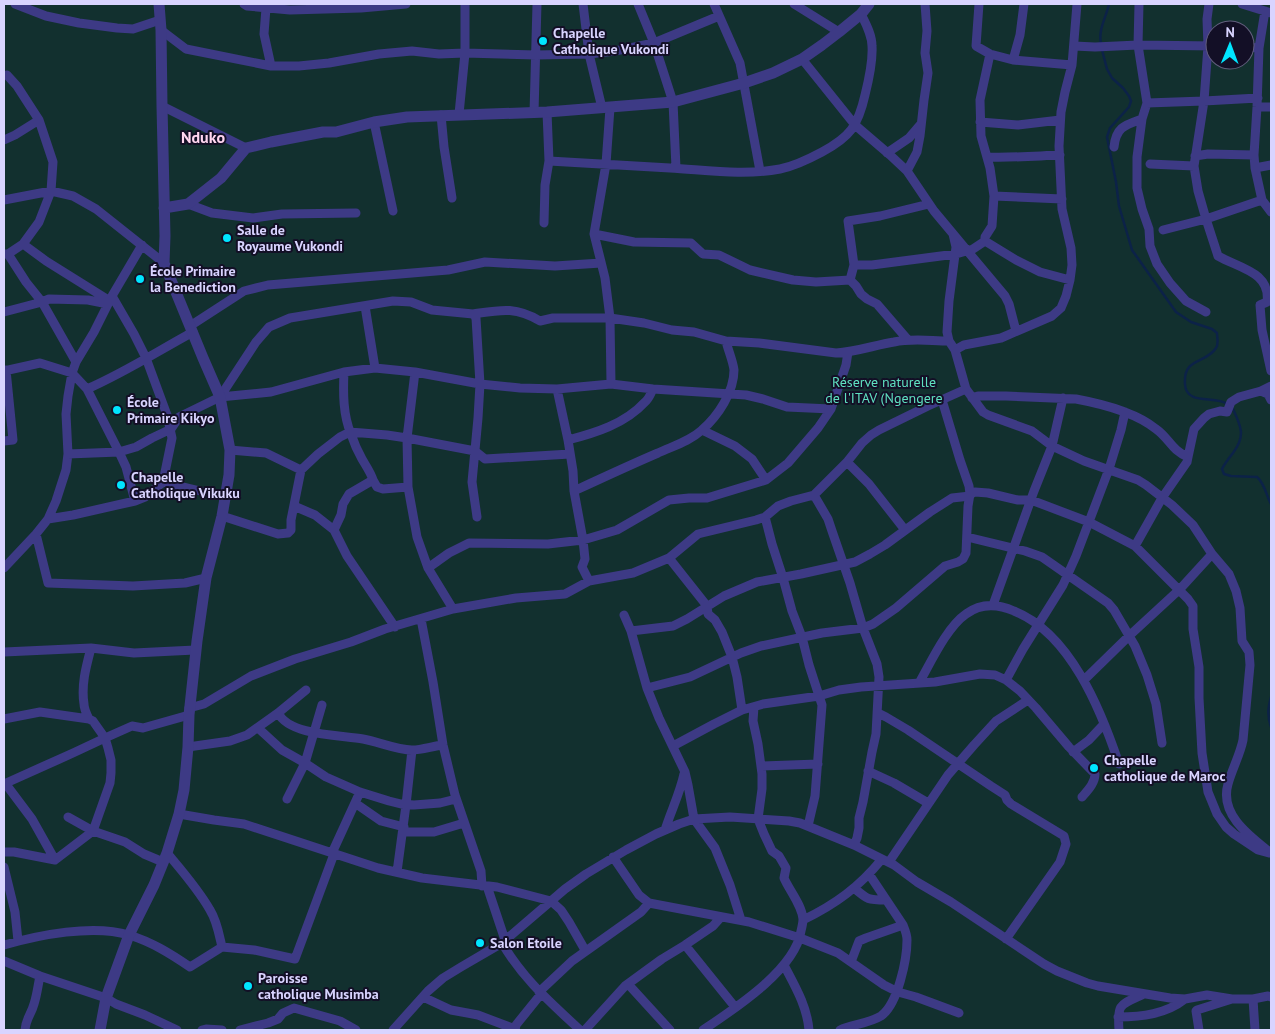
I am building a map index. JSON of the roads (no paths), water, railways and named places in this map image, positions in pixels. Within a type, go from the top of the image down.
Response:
[{"type":"street","points":[[18,4],[46,16],[79,23],[133,29],[161,25]]},
{"type":"street","points":[[100,1030],[106,998],[129,935],[154,885],[179,814],[184,790],[189,711],[206,578],[222,516],[229,475],[230,450],[220,396],[164,263],[161,25],[159,4]]},
{"type":"street","points":[[244,4],[247,6],[290,10],[406,4]]},
{"type":"street","points":[[459,114],[465,52],[465,4]]},
{"type":"street","points":[[534,113],[536,4]]},
{"type":"street","points":[[583,4],[589,54],[606,108],[606,164],[594,234],[605,278],[610,318],[611,384]]},
{"type":"street","points":[[638,4],[654,43],[673,102],[676,168]]},
{"type":"street","points":[[714,4],[740,63],[760,171]]},
{"type":"street","points":[[794,4],[839,32]]},
{"type":"street","points":[[164,208],[188,204],[221,178],[246,148],[271,142],[324,132],[336,132],[374,122],[407,117],[534,113],[673,102],[744,83],[773,73],[802,58],[839,32],[861,14],[869,4]]},
{"type":"street","points":[[906,171],[917,152],[928,73],[925,53],[927,31],[925,4]]},
{"type":"street","points":[[979,4],[976,46],[990,54],[1013,60],[1072,65]]},
{"type":"street","points":[[1013,60],[1020,36],[1024,4]]},
{"type":"street","points":[[955,350],[964,346],[1001,338],[1052,316],[1061,308],[1066,296],[1072,265],[1071,248],[1062,209],[1060,120],[1072,65],[1077,4]]},
{"type":"street","points":[[1139,4],[1138,45],[1147,103],[1142,118],[1137,157],[1137,188],[1149,229],[1150,246],[1157,264],[1170,283],[1186,300],[1206,312]]},
{"type":"street","points":[[1207,20],[1209,4]]},
{"type":"street","points":[[1242,4],[1268,12],[1259,48],[1254,156],[1262,200],[1271,212]]},
{"type":"street","points":[[266,8],[264,34],[271,66]]},
{"type":"street","points":[[549,161],[721,171],[760,171],[782,169],[808,160],[838,144],[848,134],[855,125],[863,105],[870,76],[872,45],[868,28],[861,14]]},
{"type":"street","points":[[161,25],[186,49],[271,66],[298,66],[329,63],[392,52],[412,51],[439,54],[465,52],[536,55],[589,54],[615,51],[654,43],[718,16]]},
{"type":"street","points":[[1074,46],[1205,46]]},
{"type":"street","points":[[985,241],[985,237],[992,226],[994,196],[990,168],[980,136],[980,100],[990,54]]},
{"type":"street","points":[[802,58],[855,125],[906,171],[929,204],[1005,296],[1016,331]]},
{"type":"street","points":[[1209,70],[1194,166],[1198,191],[1218,256],[1250,271],[1269,285],[1267,302],[1260,305],[1266,330],[1271,371]]},
{"type":"street","points":[[7,75],[17,86],[39,120],[53,162],[51,191],[39,222],[23,244],[6,254],[42,302],[76,362]]},
{"type":"street","points":[[1147,103],[1257,102],[1271,106]]},
{"type":"street","points":[[162,106],[246,148]]},
{"type":"street","points":[[544,223],[545,185],[549,161],[547,112]]},
{"type":"street","points":[[441,115],[452,198]]},
{"type":"street","points":[[1114,147],[1115,138],[1121,128],[1142,118]]},
{"type":"street","points":[[4,140],[39,120]]},
{"type":"street","points":[[980,122],[1018,125],[1060,120]]},
{"type":"street","points":[[374,122],[393,212]]},
{"type":"street","points":[[887,153],[908,138],[921,124]]},
{"type":"street","points":[[1195,156],[1208,154],[1254,156]]},
{"type":"street","points":[[987,156],[1060,155]]},
{"type":"street","points":[[1150,164],[1194,166]]},
{"type":"street","points":[[1255,168],[1271,165]]},
{"type":"street","points":[[4,200],[51,191],[73,196],[96,209],[164,263]]},
{"type":"street","points":[[994,196],[1062,199]]},
{"type":"street","points":[[1164,230],[1206,219],[1262,200]]},
{"type":"street","points":[[188,204],[212,214],[253,218],[282,214],[356,213]]},
{"type":"street","points":[[850,280],[854,264],[848,220],[880,216],[929,204]]},
{"type":"street","points":[[594,234],[634,242],[691,243],[703,254],[718,255],[750,270],[793,280],[816,282],[850,280],[861,294],[877,304],[908,340]]},
{"type":"street","points":[[953,234],[956,254],[949,301],[947,332],[949,341],[955,350],[966,389],[983,412],[1032,431],[1052,446],[1084,461],[1138,480],[1193,525],[1212,554],[1229,574],[1240,608],[1242,641],[1249,652],[1250,665],[1243,740],[1226,792],[1228,802],[1238,824],[1271,853]]},
{"type":"street","points":[[985,241],[1040,272],[1070,280]]},
{"type":"street","points":[[854,264],[872,265],[956,254],[967,251],[985,241]]},
{"type":"street","points":[[23,244],[46,261],[110,300],[134,334],[146,358],[167,415],[172,438],[163,482],[145,497],[73,516],[48,519]]},
{"type":"street","points":[[4,568],[48,519],[56,501],[66,470],[68,454],[66,414],[72,374],[76,362],[142,245]]},
{"type":"street","points":[[87,389],[114,378],[191,329],[244,291],[268,285],[448,270],[485,262],[554,266],[601,263]]},
{"type":"street","points":[[4,312],[49,299],[110,300]]},
{"type":"street","points":[[220,396],[256,342],[269,327],[290,318],[393,301],[411,302],[432,310],[473,314],[507,310],[529,314],[540,321],[554,318],[610,318],[644,323],[672,330],[694,332],[726,341],[759,343],[836,353],[908,340],[949,341]]},
{"type":"street","points":[[365,306],[375,368]]},
{"type":"street","points":[[473,314],[476,318],[480,384],[472,482],[477,517]]},
{"type":"street","points":[[574,491],[682,443],[702,430],[716,414],[729,394],[734,369],[726,341]]},
{"type":"street","points":[[428,568],[449,553],[469,543],[548,544],[583,540],[617,530],[669,500],[707,498],[766,480],[788,463],[831,410],[846,365],[848,352]]},
{"type":"street","points":[[4,441],[13,440],[5,371],[40,363],[72,374],[87,389],[119,452],[126,467],[134,501]]},
{"type":"street","points":[[68,454],[119,452],[136,447],[171,429],[179,417],[220,396],[271,392],[344,372],[375,368],[415,372],[480,384],[520,388],[557,389],[611,384],[653,389],[746,395],[787,407],[831,410]]},
{"type":"street","points":[[344,372],[344,399],[350,432],[373,480],[377,487],[383,489],[408,487]]},
{"type":"street","points":[[415,372],[407,438],[408,487],[417,537],[428,568],[453,609]]},
{"type":"street","points":[[1135,546],[1162,498],[1184,468],[1194,429],[1209,414],[1220,411],[1227,412],[1239,397],[1271,386]]},
{"type":"street","points":[[557,389],[568,440],[574,491],[583,540],[585,559],[582,567],[589,581]]},
{"type":"street","points":[[568,440],[598,432],[627,417],[646,402],[653,389]]},
{"type":"street","points":[[55,860],[32,819],[4,784],[132,726],[143,728],[189,711],[251,676],[295,659],[453,609],[516,598],[565,594],[589,581],[634,573],[669,558],[698,534],[765,517],[778,506],[814,495],[847,462],[862,443],[879,430],[966,389]]},
{"type":"street","points":[[1261,391],[1268,394],[1271,400]]},
{"type":"street","points":[[972,398],[978,396],[1006,396],[1063,398],[1086,401],[1125,412],[1154,427],[1162,433],[1176,450],[1188,457]]},
{"type":"street","points":[[993,605],[1052,446],[1063,398]]},
{"type":"street","points":[[647,688],[690,677],[732,657],[761,646],[822,633],[863,628],[873,624],[886,617],[945,566],[963,559],[966,553],[969,486],[942,400]]},
{"type":"street","points":[[1006,680],[1063,585],[1076,556],[1108,469],[1125,412]]},
{"type":"street","points":[[702,430],[735,446],[752,459],[766,480]]},
{"type":"street","points":[[222,516],[278,534],[288,533],[291,530],[291,520],[302,470],[318,454],[340,437],[350,432],[388,435],[475,451],[485,459],[570,454]]},
{"type":"street","points":[[230,450],[266,453],[302,470]]},
{"type":"street","points":[[847,462],[869,484],[905,530]]},
{"type":"street","points":[[334,530],[341,515],[343,504],[349,494],[373,480]]},
{"type":"street","points":[[163,482],[225,497]]},
{"type":"street","points":[[631,631],[673,626],[724,596],[757,582],[855,562],[870,554],[952,498],[970,495],[975,492],[1018,500],[1031,500],[1089,522],[1135,546],[1188,599],[1192,606],[1193,629],[1199,667],[1202,753],[1210,800],[1226,827],[1234,834],[1258,850],[1271,853]]},
{"type":"street","points":[[814,495],[828,520],[850,582],[863,628],[877,664],[879,676],[876,734],[859,818],[859,828],[854,845]]},
{"type":"street","points":[[294,506],[315,514],[334,530],[347,556],[395,627]]},
{"type":"street","points":[[765,517],[822,705],[815,796],[808,826]]},
{"type":"street","points":[[36,534],[48,583],[133,586],[185,583],[206,578]]},
{"type":"street","points":[[967,538],[1014,548],[1042,557],[1108,603],[1135,646],[1147,675],[1156,704],[1162,743]]},
{"type":"street","points":[[1084,680],[1180,589],[1212,554]]},
{"type":"street","points":[[669,558],[707,606],[708,614],[715,620],[722,632],[732,657],[742,710]]},
{"type":"street","points":[[919,682],[951,629],[961,618],[968,612],[978,608],[993,605],[1005,607],[1022,614],[1053,637],[1084,680],[1104,724],[1119,764]]},
{"type":"street","points":[[624,615],[631,631],[647,688],[685,772],[694,819],[715,848],[730,885],[741,920]]},
{"type":"street","points":[[421,619],[442,745],[456,799],[503,941],[514,962],[540,993],[580,1030]]},
{"type":"street","points":[[4,652],[91,648],[134,653],[196,650]]},
{"type":"street","points":[[89,719],[84,705],[83,685],[91,648]]},
{"type":"street","points":[[673,746],[742,710],[764,704],[819,696],[839,690],[879,685],[935,682],[980,674],[995,675],[1006,680],[1028,700],[1073,752],[1095,774],[1093,783],[1082,796]]},
{"type":"street","points":[[188,747],[230,741],[248,735],[306,690]]},
{"type":"street","points":[[803,920],[845,896],[886,861],[958,763],[996,721],[1028,700]]},
{"type":"street","points":[[287,799],[305,763],[322,705]]},
{"type":"street","points":[[702,1030],[759,990],[784,965],[800,938],[803,920],[793,892],[784,878],[786,868],[779,856],[772,851],[758,819],[762,789],[761,766],[753,721],[754,707]]},
{"type":"street","points":[[4,719],[40,712],[93,721],[105,738],[110,753],[111,774],[110,784],[93,831],[55,860],[14,852],[4,852]]},
{"type":"street","points":[[278,713],[281,719],[289,724],[313,733],[365,739],[412,750],[442,745]]},
{"type":"street","points":[[878,713],[908,730],[1005,795],[1006,800],[1011,804],[1064,836],[1066,844],[1060,862],[1006,939]]},
{"type":"street","points":[[1073,752],[1089,740],[1104,724]]},
{"type":"street","points":[[258,728],[282,750],[326,777],[360,792],[406,805],[429,805],[456,799]]},
{"type":"street","points":[[397,872],[412,750]]},
{"type":"street","points":[[761,766],[818,764]]},
{"type":"street","points":[[665,830],[685,772]]},
{"type":"street","points":[[868,772],[894,782],[928,803]]},
{"type":"street","points":[[4,945],[39,936],[77,931],[108,931],[129,935],[166,950],[190,967],[222,947],[254,950],[295,959],[333,853],[360,792]]},
{"type":"street","points":[[355,803],[382,821],[403,829],[434,832],[464,823]]},
{"type":"street","points":[[179,814],[244,824],[362,864],[422,878],[485,886],[532,895],[551,901],[561,910],[585,950]]},
{"type":"street","points":[[68,817],[93,831],[125,842],[144,854],[165,857],[186,875],[211,911],[218,928],[222,947]]},
{"type":"street","points":[[393,1030],[422,997],[443,978],[503,941],[586,874],[613,857],[665,830],[694,819],[730,817],[789,821],[808,826],[854,845],[886,861],[1057,971],[1087,983],[1170,998],[1184,999],[1207,995],[1232,999],[1271,997]]},
{"type":"street","points":[[613,857],[639,895],[649,903],[741,920],[800,938],[838,953],[884,985],[898,992],[959,1013]]},
{"type":"street","points":[[4,867],[15,912],[18,941]]},
{"type":"street","points":[[840,1030],[880,1016],[888,1008],[898,992],[906,952],[907,938],[904,926],[869,874]]},
{"type":"street","points":[[854,888],[867,899],[886,900]]},
{"type":"street","points":[[422,997],[451,1010],[478,1015],[515,1030],[516,1025],[540,993],[572,961],[641,912],[649,903]]},
{"type":"street","points":[[585,1030],[628,984],[713,926],[721,917]]},
{"type":"street","points":[[851,962],[859,941],[904,926]]},
{"type":"street","points":[[685,945],[735,1007]]},
{"type":"street","points":[[4,961],[40,976],[106,998],[176,1030]]},
{"type":"street","points":[[784,965],[801,996],[808,1030]]},
{"type":"street","points":[[25,1030],[26,1020],[34,1004],[40,976]]},
{"type":"street","points":[[628,984],[670,1030]]},
{"type":"street","points":[[1119,1030],[1118,1017],[1120,1007],[1144,994]]},
{"type":"street","points":[[1118,1017],[1150,1015],[1178,1004],[1184,999]]},
{"type":"street","points":[[1199,1030],[1197,1010],[1232,999]]},
{"type":"street","points":[[1253,999],[1254,1030]]},
{"type":"street","points":[[240,1030],[268,1023],[294,1008],[340,1021],[356,1030]]},
{"type":"street","points":[[202,1030],[206,1028],[222,1030]]},
{"type":"waterway","points":[[1101,44],[1101,28],[1109,4]]},
{"type":"waterway","points":[[1102,50],[1107,69],[1112,78],[1123,88],[1131,101],[1129,107],[1110,128],[1107,137],[1119,206],[1132,250],[1176,312],[1191,322],[1212,329],[1217,333],[1218,343],[1216,348],[1207,357],[1191,365],[1185,375],[1185,384],[1190,395],[1196,398],[1222,401],[1227,404]]},
{"type":"waterway","points":[[1231,407],[1238,421],[1241,436],[1237,447],[1222,469],[1224,474],[1257,477],[1264,486],[1271,504]]},
{"type":"waterway","points":[[1271,697],[1268,712],[1271,727]]},
{"type":"place","name":"Chapelle Catholique Vukondi","points":[[543,41]]},
{"type":"place","name":"Salle de Royaume Vukondi","points":[[227,238]]},
{"type":"place","name":"École Primaire la Benediction","points":[[140,279]]},
{"type":"place","name":"École Primaire Kikyo","points":[[117,410]]},
{"type":"place","name":"Chapelle Catholique Vikuku","points":[[121,485]]},
{"type":"place","name":"Chapelle catholique de Maroc","points":[[1094,768]]},
{"type":"place","name":"Salon Etoile","points":[[480,943]]},
{"type":"place","name":"Paroisse catholique Musimba","points":[[248,986]]},
{"type":"district","name":"Nduko","points":[[203,137]]},
{"type":"park label","name":"Réserve naturelle de l'ITAV (Ngengere","points":[[884,390]]}]
